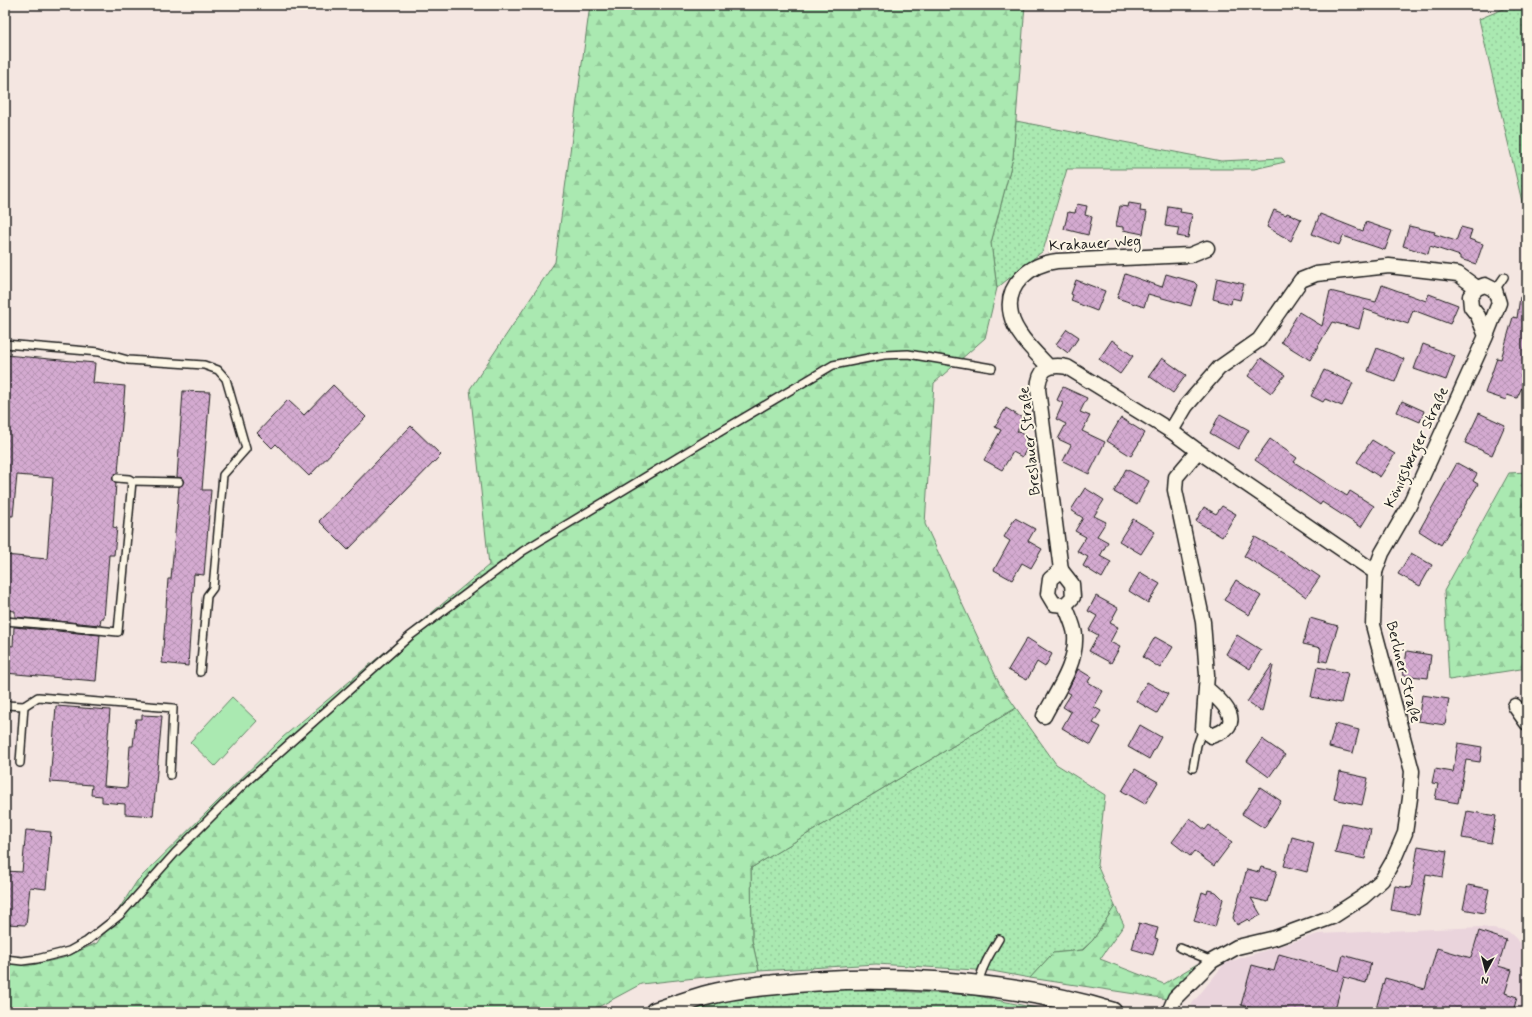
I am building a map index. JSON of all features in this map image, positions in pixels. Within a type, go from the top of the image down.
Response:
[{"type":"street","name":"Krakauer Weg","points":[[1049,367],[1023,339],[1011,315],[1010,300],[1014,287],[1027,272],[1043,262],[1190,255],[1207,248]]},
{"type":"street","points":[[1171,431],[1186,406],[1219,368],[1259,340],[1301,280],[1316,274],[1389,266],[1458,274],[1477,288]]},
{"type":"street","points":[[1486,336],[1478,316],[1471,307],[1470,296],[1477,288],[1485,285],[1495,290]]},
{"type":"street","name":"Königsberger Straße","points":[[1375,572],[1382,552],[1408,508],[1486,336],[1499,304],[1495,290]]},
{"type":"street","points":[[1049,367],[1056,364],[1067,367],[1171,431],[1198,452],[1375,572]]},
{"type":"street","name":"Breslauer Straße","points":[[1049,367],[1042,372],[1039,378],[1038,389],[1061,570],[1072,584],[1073,597],[1065,605]]},
{"type":"street","points":[[1198,452],[1176,476],[1175,490],[1203,622],[1207,675],[1206,688],[1203,729],[1211,736],[1221,733],[1229,724],[1230,713],[1223,702],[1206,688]]},
{"type":"street","points":[[1044,716],[1070,665],[1074,652],[1075,634],[1065,605],[1054,604],[1048,594],[1050,579],[1061,570]]},
{"type":"street","name":"Berliner Straße","points":[[1169,1012],[1175,998],[1212,961],[1237,947],[1275,938],[1332,917],[1363,897],[1382,880],[1393,861],[1405,833],[1412,771],[1374,625],[1375,572]]},
{"type":"street","points":[[1515,706],[1527,723]]},
{"type":"street","points":[[655,1012],[705,996],[756,987],[817,980],[900,980],[978,986],[1040,995],[1112,1012]]},
{"type":"lane","points":[[1495,290],[1504,277]]},
{"type":"lane","points":[[5,344],[99,352],[128,360],[204,365],[218,370],[226,379],[246,449],[223,475],[213,588],[207,596],[200,672]]},
{"type":"lane","points":[[5,959],[22,961],[37,959],[69,951],[87,941],[120,915],[175,853],[245,783],[410,636],[523,551],[713,436],[833,365],[884,355],[908,354],[992,368]]},
{"type":"lane","points":[[117,478],[129,479],[132,482],[179,482]]},
{"type":"lane","points":[[5,621],[74,626],[77,628],[118,632],[132,482]]},
{"type":"lane","points":[[5,705],[24,706],[38,697],[173,708],[170,775]]},
{"type":"lane","points":[[20,763],[24,706]]},
{"type":"lane","points":[[1192,768],[1197,745],[1203,729]]},
{"type":"lane","points":[[978,986],[980,976],[987,959],[999,939]]},
{"type":"lane","points":[[1180,948],[1212,961]]},
{"type":"shaded area","points":[[1482,927],[1509,932],[1527,949],[1527,1003],[1524,1012],[1195,1012],[1191,1005],[1225,963],[1318,934]]},
{"type":"green space","points":[[590,5],[1025,5],[1013,158],[991,243],[997,288],[985,338],[934,383],[925,524],[1000,685],[1016,708],[751,868],[752,940],[759,971],[641,984],[589,1012],[5,1012],[5,963],[32,965],[63,958],[97,943],[137,881],[283,737],[489,565],[470,389],[555,262]]},
{"type":"green space","points":[[1513,5],[1527,5],[1527,206],[1523,206],[1479,19]]},
{"type":"green space","points":[[1016,121],[1221,161],[1282,158],[1285,162],[1254,169],[1067,169],[1043,251],[997,288],[991,243],[1013,158]]},
{"type":"green space","points":[[1527,472],[1527,668],[1449,680],[1444,591],[1509,473]]},
{"type":"green space","points":[[232,697],[257,721],[215,766],[190,742]]},
{"type":"green space","points":[[1016,708],[1056,764],[1105,795],[1097,865],[1115,906],[1093,940],[1082,950],[1053,953],[1030,978],[992,971],[876,964],[759,971],[752,940],[751,868]]},
{"type":"green space","points":[[1115,906],[1124,925],[1100,959],[1164,984],[1197,964],[1168,999],[1030,978],[1053,953],[1083,950],[1093,940]]},
{"type":"green space","points":[[835,988],[973,995],[1055,1012],[684,1012],[739,996]]},
{"type":"building","points":[[1129,203],[1141,205],[1140,211],[1147,212],[1143,234],[1123,230],[1123,227],[1116,226],[1120,206],[1128,207]]},
{"type":"building","points":[[1077,204],[1087,206],[1085,215],[1092,217],[1088,235],[1064,229],[1068,212],[1075,213]]},
{"type":"building","points":[[1168,206],[1181,208],[1180,212],[1192,214],[1188,238],[1177,236],[1179,228],[1165,226]]},
{"type":"building","points":[[1274,210],[1286,215],[1287,213],[1301,219],[1291,241],[1267,227]]},
{"type":"building","points":[[1320,214],[1363,231],[1366,222],[1392,231],[1385,250],[1343,236],[1339,245],[1312,234]]},
{"type":"building","points":[[1409,226],[1435,232],[1434,234],[1456,241],[1461,227],[1472,230],[1469,239],[1483,244],[1476,264],[1460,259],[1460,256],[1430,246],[1428,254],[1403,246]]},
{"type":"building","points":[[1125,274],[1162,287],[1166,274],[1194,282],[1197,285],[1191,306],[1148,294],[1144,307],[1117,298]]},
{"type":"building","points":[[1217,278],[1244,284],[1240,300],[1232,298],[1231,304],[1213,299]]},
{"type":"building","points":[[1076,280],[1105,291],[1097,311],[1071,301],[1073,295],[1071,294]]},
{"type":"building","points":[[1382,285],[1426,301],[1429,294],[1458,305],[1450,324],[1413,310],[1408,324],[1364,309],[1359,329],[1332,322],[1310,360],[1281,342],[1299,312],[1322,326],[1330,291],[1376,302]]},
{"type":"building","points":[[1520,297],[1527,298],[1527,376],[1517,398],[1507,395],[1506,400],[1485,393],[1497,358],[1501,359],[1513,317],[1517,318]]},
{"type":"building","points":[[1067,329],[1079,337],[1068,353],[1056,344]]},
{"type":"building","points":[[1112,340],[1133,356],[1120,374],[1099,359]]},
{"type":"building","points":[[1423,344],[1455,356],[1446,380],[1414,369]]},
{"type":"building","points":[[1377,348],[1404,359],[1395,382],[1368,371]]},
{"type":"building","points":[[5,355],[95,363],[93,383],[125,386],[118,473],[112,478],[116,483],[113,527],[117,528],[114,555],[109,555],[104,618],[101,618],[100,625],[15,617],[15,611],[5,610],[5,555],[47,559],[53,478],[17,475],[13,516],[5,516]]},
{"type":"building","points":[[1162,358],[1186,375],[1173,393],[1149,376]]},
{"type":"building","points":[[1261,358],[1285,375],[1271,393],[1248,376]]},
{"type":"building","points":[[1324,370],[1353,383],[1342,406],[1325,399],[1323,402],[1311,396]]},
{"type":"building","points":[[333,385],[366,417],[309,476],[276,444],[272,448],[257,433],[288,400],[304,415]]},
{"type":"building","points":[[1063,387],[1087,398],[1080,412],[1090,416],[1082,431],[1105,442],[1089,474],[1063,461],[1071,445],[1058,439],[1066,424],[1056,419],[1063,403],[1057,400]]},
{"type":"building","points":[[183,391],[210,392],[202,490],[211,490],[204,575],[194,574],[188,666],[162,663],[168,579],[171,579],[179,487],[184,482],[182,478],[177,477]]},
{"type":"building","points":[[1402,401],[1424,411],[1420,422],[1397,412]]},
{"type":"building","points":[[1006,408],[1024,419],[1017,431],[1032,440],[1022,457],[1013,452],[1002,470],[984,460],[1001,430],[995,427]]},
{"type":"building","points":[[1479,413],[1505,425],[1492,455],[1465,443]]},
{"type":"building","points":[[1220,414],[1249,430],[1238,449],[1210,433]]},
{"type":"building","points":[[1121,418],[1145,433],[1131,456],[1107,441]]},
{"type":"building","points":[[411,426],[441,455],[348,550],[319,521]]},
{"type":"building","points":[[1270,439],[1297,458],[1294,462],[1347,496],[1350,491],[1374,506],[1361,527],[1322,502],[1320,505],[1255,460]]},
{"type":"building","points":[[1372,440],[1395,454],[1380,477],[1357,462]]},
{"type":"building","points":[[1457,463],[1477,474],[1473,481],[1478,484],[1441,545],[1419,531]]},
{"type":"building","points":[[1126,469],[1149,481],[1137,505],[1114,492]]},
{"type":"building","points":[[1085,488],[1104,500],[1094,516],[1106,522],[1097,536],[1108,542],[1100,556],[1111,562],[1102,578],[1083,566],[1088,557],[1077,551],[1086,537],[1075,531],[1083,518],[1071,510]]},
{"type":"building","points":[[1222,506],[1236,514],[1222,537],[1196,521],[1204,507],[1216,514]]},
{"type":"building","points":[[1015,518],[1035,529],[1028,541],[1042,549],[1031,568],[1022,563],[1012,580],[994,570],[1010,541],[1004,537]]},
{"type":"building","points":[[1133,519],[1155,532],[1141,554],[1119,541]]},
{"type":"building","points":[[1255,537],[1295,560],[1320,577],[1306,597],[1281,579],[1244,556]]},
{"type":"building","points":[[1411,553],[1432,565],[1420,586],[1398,574]]},
{"type":"building","points":[[1140,572],[1160,584],[1148,603],[1129,591]]},
{"type":"building","points":[[1236,580],[1261,596],[1249,615],[1224,600]]},
{"type":"building","points":[[1096,596],[1118,608],[1110,623],[1118,627],[1110,642],[1120,647],[1111,663],[1089,651],[1098,635],[1089,630],[1097,616],[1088,611]]},
{"type":"building","points":[[1310,618],[1338,626],[1327,662],[1319,660],[1321,648],[1303,644]]},
{"type":"building","points":[[14,627],[100,635],[96,681],[5,673],[5,645],[13,646]]},
{"type":"building","points":[[1237,635],[1261,650],[1250,669],[1226,654]]},
{"type":"building","points":[[1155,637],[1173,647],[1160,668],[1143,657]]},
{"type":"building","points":[[1027,638],[1052,654],[1045,667],[1037,662],[1027,680],[1008,670]]},
{"type":"building","points":[[1407,651],[1431,655],[1428,678],[1403,675]]},
{"type":"building","points":[[1272,665],[1273,666],[1262,712],[1247,702]]},
{"type":"building","points":[[1317,667],[1348,673],[1341,703],[1311,697]]},
{"type":"building","points":[[1078,669],[1091,677],[1088,682],[1103,691],[1094,707],[1101,711],[1093,723],[1101,727],[1091,745],[1062,728],[1071,712],[1063,707],[1071,694],[1067,692]]},
{"type":"building","points":[[1147,682],[1168,694],[1157,713],[1136,701]]},
{"type":"building","points":[[1422,695],[1449,699],[1445,725],[1418,721]]},
{"type":"building","points":[[56,706],[110,710],[104,786],[127,788],[130,746],[133,746],[136,719],[142,719],[142,715],[162,716],[153,816],[125,814],[125,804],[102,802],[102,796],[91,795],[92,785],[50,782]]},
{"type":"building","points":[[1335,724],[1359,730],[1353,753],[1329,747]]},
{"type":"building","points":[[1140,725],[1161,737],[1149,759],[1128,747]]},
{"type":"building","points":[[1262,739],[1285,755],[1269,777],[1247,761]]},
{"type":"building","points":[[1458,743],[1482,747],[1480,762],[1466,760],[1458,803],[1435,799],[1438,784],[1432,783],[1435,769],[1453,772]]},
{"type":"building","points":[[1135,769],[1158,782],[1145,804],[1122,791]]},
{"type":"building","points":[[1340,772],[1368,778],[1362,805],[1334,799]]},
{"type":"building","points":[[1260,787],[1281,801],[1264,828],[1242,814]]},
{"type":"building","points":[[1467,811],[1496,816],[1491,843],[1462,838]]},
{"type":"building","points":[[1190,818],[1205,830],[1209,825],[1232,842],[1214,866],[1194,851],[1190,856],[1172,842]]},
{"type":"building","points":[[1342,823],[1371,829],[1365,859],[1335,853]]},
{"type":"building","points":[[26,830],[51,832],[46,889],[30,887],[26,925],[5,924],[5,871],[22,872]]},
{"type":"building","points":[[1292,837],[1314,843],[1307,872],[1284,866]]},
{"type":"building","points":[[1418,846],[1447,851],[1443,877],[1426,874],[1419,915],[1391,910],[1395,886],[1411,888]]},
{"type":"building","points":[[1261,867],[1277,871],[1268,902],[1251,898],[1261,915],[1250,921],[1248,919],[1237,925],[1233,918],[1247,869],[1259,872]]},
{"type":"building","points":[[1468,885],[1489,889],[1484,913],[1463,909]]},
{"type":"building","points":[[1208,890],[1216,892],[1223,899],[1215,927],[1194,921],[1202,892],[1207,894]]},
{"type":"building","points":[[1139,923],[1158,928],[1155,938],[1158,939],[1153,955],[1132,949]]},
{"type":"building","points":[[1479,931],[1506,940],[1498,966],[1512,970],[1505,993],[1517,997],[1513,1012],[1375,1012],[1385,978],[1425,989],[1437,948],[1471,958]]},
{"type":"building","points":[[1279,954],[1339,971],[1343,955],[1371,963],[1366,983],[1344,977],[1334,1012],[1265,1012],[1241,1005],[1252,965],[1274,971]]}]
